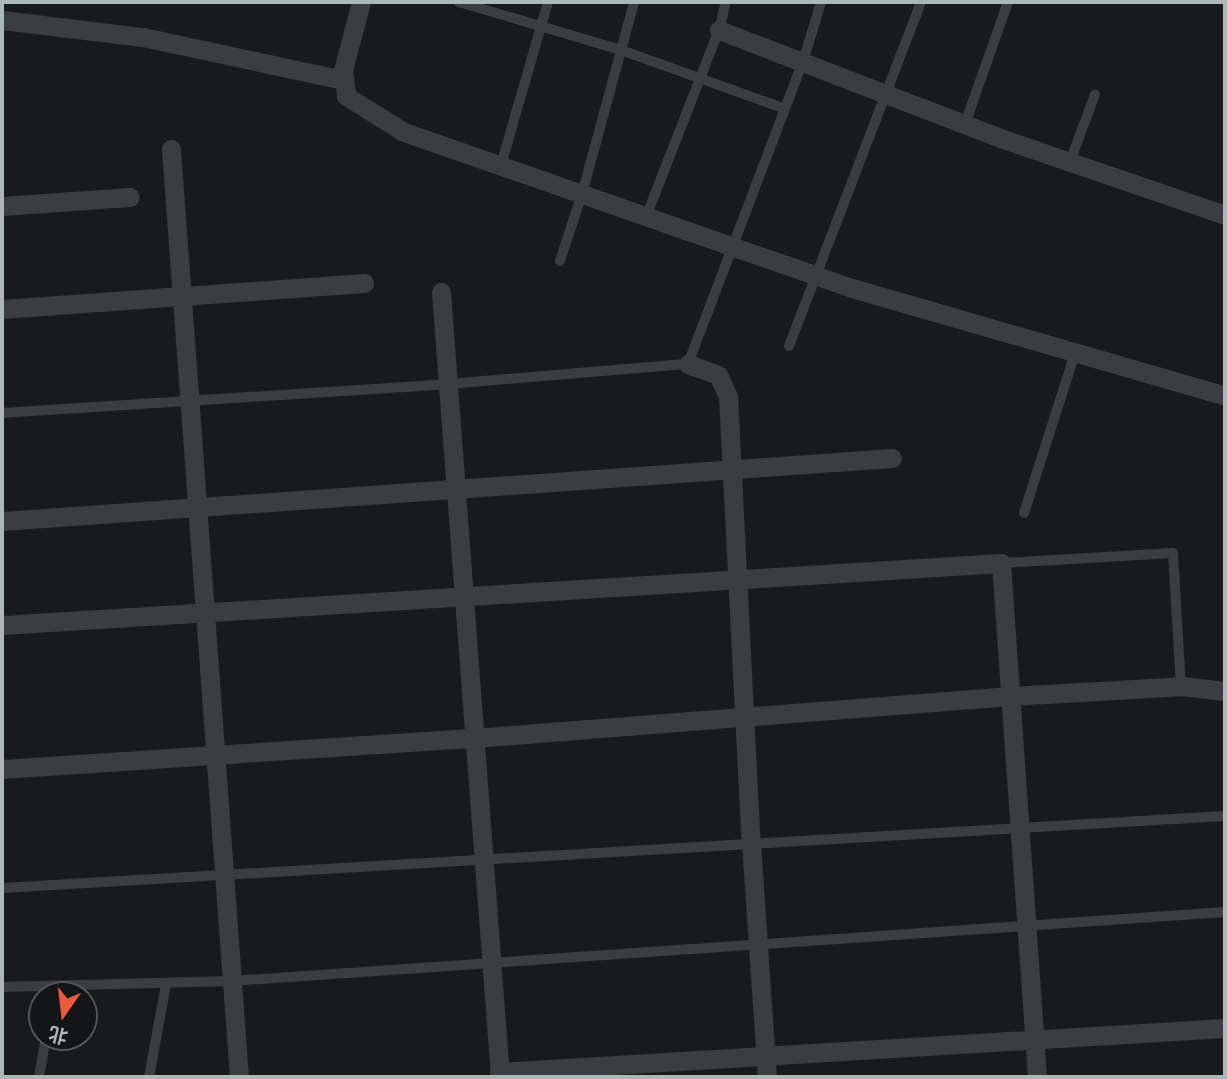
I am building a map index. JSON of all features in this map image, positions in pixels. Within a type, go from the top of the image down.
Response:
[{"type":"street","points":[[360,2],[343,70],[346,96],[404,132],[816,276],[1225,396]]},
{"type":"street","points":[[2,20],[143,37],[344,80]]},
{"type":"street","points":[[719,30],[965,124],[1225,215]]},
{"type":"street","points":[[171,149],[213,755],[239,1077]]},
{"type":"street","points":[[2,206],[130,197]]},
{"type":"street","points":[[2,309],[364,283]]},
{"type":"street","points":[[442,292],[499,1075],[766,1055],[1225,1028]]},
{"type":"street","points":[[688,364],[718,375],[727,396],[751,843],[767,1077]]},
{"type":"street","points":[[2,521],[892,458]]},
{"type":"street","points":[[2,625],[1001,563],[1037,1077]]},
{"type":"street","points":[[2,769],[474,738],[1010,696],[1181,686],[1225,691]]},
{"type":"lane","points":[[460,2],[621,50],[783,107]]},
{"type":"lane","points":[[501,165],[548,2]]},
{"type":"lane","points":[[560,261],[582,194],[634,2]]},
{"type":"lane","points":[[646,217],[719,30],[726,2]]},
{"type":"lane","points":[[2,413],[448,384],[688,364],[783,107],[803,62],[821,2]]},
{"type":"lane","points":[[789,346],[888,95],[921,2]]},
{"type":"lane","points":[[965,124],[1008,2]]},
{"type":"lane","points":[[1070,162],[1095,94]]},
{"type":"lane","points":[[1024,513],[1075,353]]},
{"type":"lane","points":[[1001,563],[1173,553],[1181,686]]},
{"type":"lane","points":[[2,888],[1225,816]]},
{"type":"lane","points":[[98,988],[1225,912]]},
{"type":"lane","points":[[149,1077],[166,984]]},
{"type":"lane","points":[[2,987],[28,989]]},
{"type":"lane","points":[[39,1077],[44,1051]]}]
